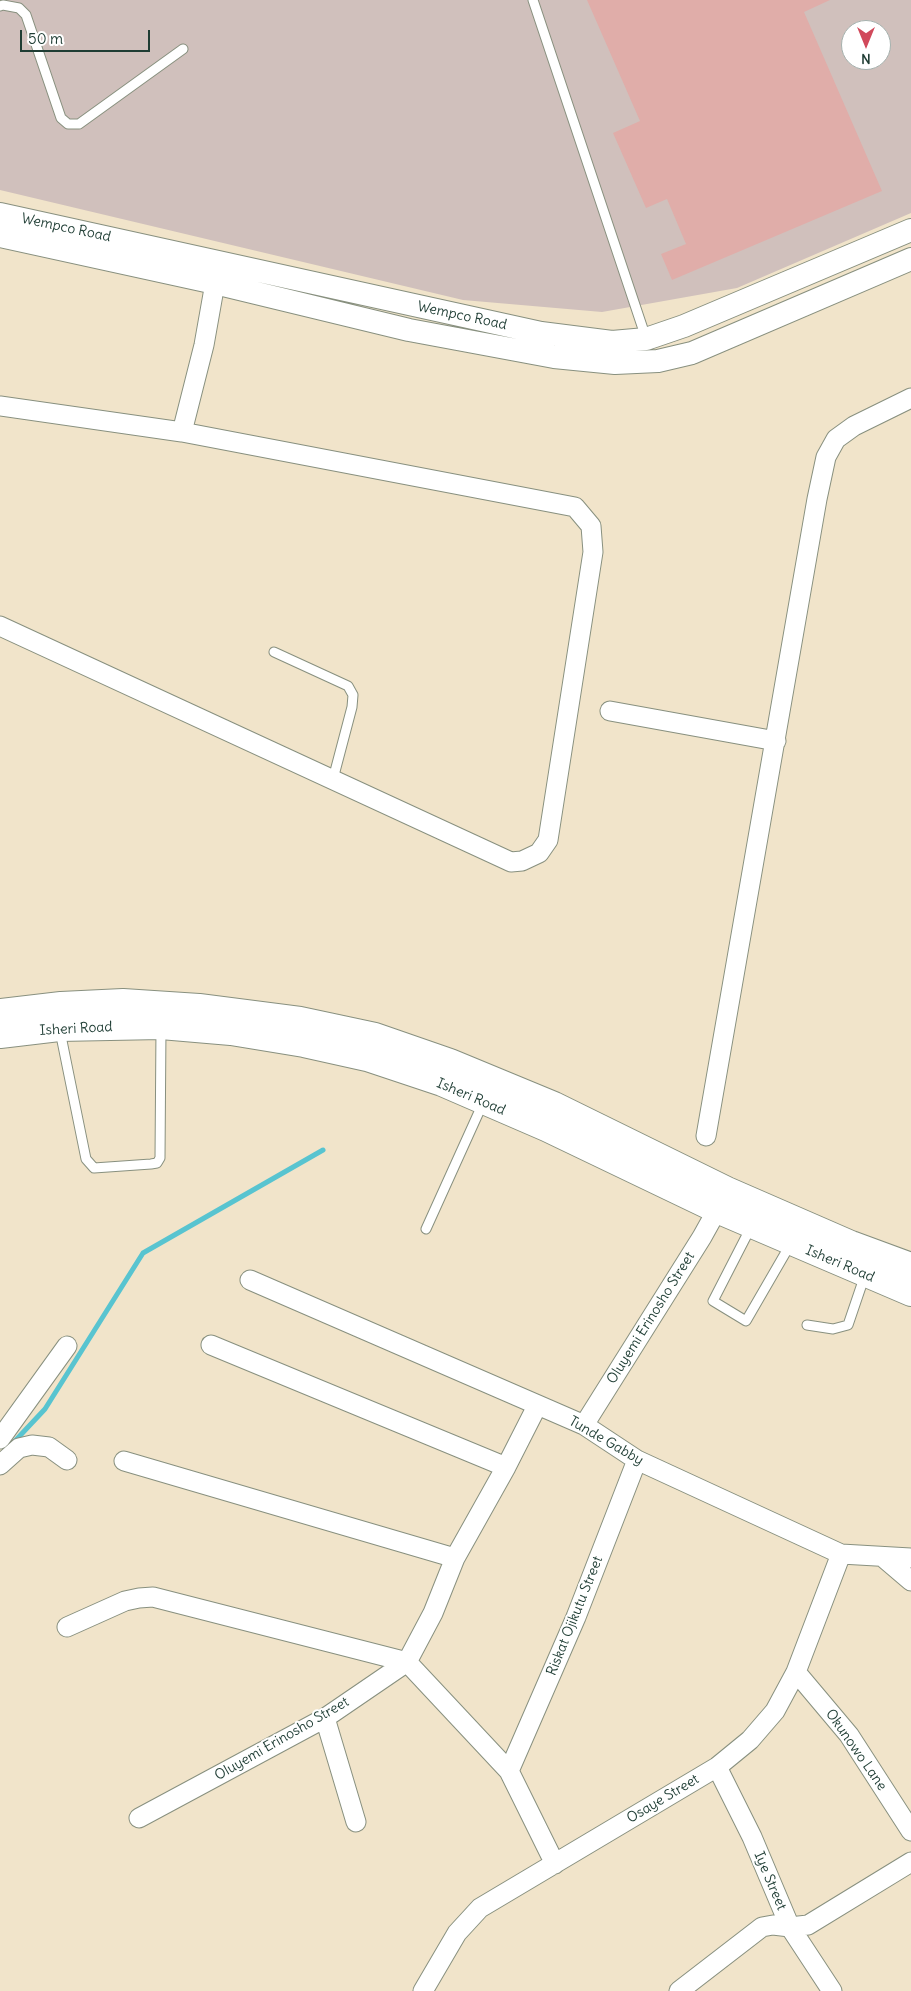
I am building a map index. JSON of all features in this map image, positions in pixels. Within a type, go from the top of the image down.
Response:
[{"type":"main road","name":"Isheri Road","points":[[0,1012],[62,1005],[123,1002],[199,1006],[300,1020],[376,1036],[450,1062],[554,1105],[727,1190],[851,1244],[911,1266]]},
{"type":"main road","name":"Isheri Road","points":[[0,1034],[59,1028],[161,1026],[230,1032],[304,1044],[367,1058],[442,1083],[546,1128],[716,1210],[911,1293]]},
{"type":"street","name":"Wempco Road","points":[[0,214],[541,333],[612,342],[646,339],[684,326],[911,230]]},
{"type":"street","name":"Wempco Road","points":[[0,236],[215,283],[409,330],[554,357],[615,363],[658,361],[692,353],[911,260]]},
{"type":"street","points":[[182,432],[204,345],[215,283]]},
{"type":"street","points":[[409,330],[414,305]]},
{"type":"street","points":[[706,1136],[826,458],[836,438],[854,426],[911,398]]},
{"type":"street","points":[[0,406],[182,432],[575,507],[591,526],[593,552],[548,840],[539,853],[522,861],[511,862],[0,626]]},
{"type":"street","points":[[610,711],[776,741]]},
{"type":"street","name":"Oluyemi Erinosho Street","points":[[584,1425],[702,1237],[716,1210]]},
{"type":"street","name":"Tunde Gabby","points":[[250,1280],[584,1425],[637,1460],[841,1554],[884,1558],[911,1558]]},
{"type":"street","points":[[211,1345],[506,1467]]},
{"type":"street","points":[[0,1439],[67,1346]]},
{"type":"street","name":"Oluyemi Erinosho Street","points":[[139,1818],[325,1718],[407,1662],[433,1613],[455,1558],[506,1467],[537,1406]]},
{"type":"street","points":[[0,1465],[19,1448],[32,1445],[49,1447],[67,1460]]},
{"type":"street","name":"Riskat Ojikutu Street","points":[[510,1771],[576,1617],[637,1460]]},
{"type":"street","points":[[124,1461],[455,1558]]},
{"type":"street","name":"Osaye Street","points":[[423,1991],[457,1933],[480,1908],[717,1767],[750,1740],[775,1711],[796,1672],[841,1554]]},
{"type":"street","points":[[884,1558],[911,1581]]},
{"type":"street","points":[[67,1627],[125,1601],[154,1597],[407,1662],[510,1771],[555,1864]]},
{"type":"street","name":"Okunowo Lane","points":[[796,1672],[849,1735],[911,1831]]},
{"type":"street","points":[[325,1718],[356,1822]]},
{"type":"street","name":"Iye Street","points":[[717,1767],[752,1838],[790,1928],[832,1991]]},
{"type":"street","points":[[679,1991],[762,1928],[774,1925],[790,1928],[808,1925],[911,1862]]},
{"type":"lane","points":[[533,0],[646,339]]},
{"type":"lane","points":[[0,6],[3,4],[20,8],[26,15],[62,118],[68,124],[79,124],[183,49]]},
{"type":"lane","points":[[274,652],[348,686],[353,695],[352,707],[333,779]]},
{"type":"lane","points":[[59,1028],[86,1159],[94,1168],[152,1164],[157,1163],[160,1158],[161,1026]]},
{"type":"lane","points":[[426,1229],[483,1102]]},
{"type":"lane","points":[[752,1225],[713,1301],[746,1321],[792,1243]]},
{"type":"lane","points":[[807,1325],[833,1329],[848,1325],[866,1275]]},
{"type":"shaded area","points":[[0,0],[911,0],[911,213],[737,288],[602,312],[463,300],[0,190]]},
{"type":"building","points":[[587,0],[830,0],[804,12],[882,191],[672,280],[661,254],[686,244],[667,199],[646,208],[613,133],[640,121]]},
{"type":"waterway","points":[[14,1442],[45,1409],[143,1253],[323,1150]]}]
